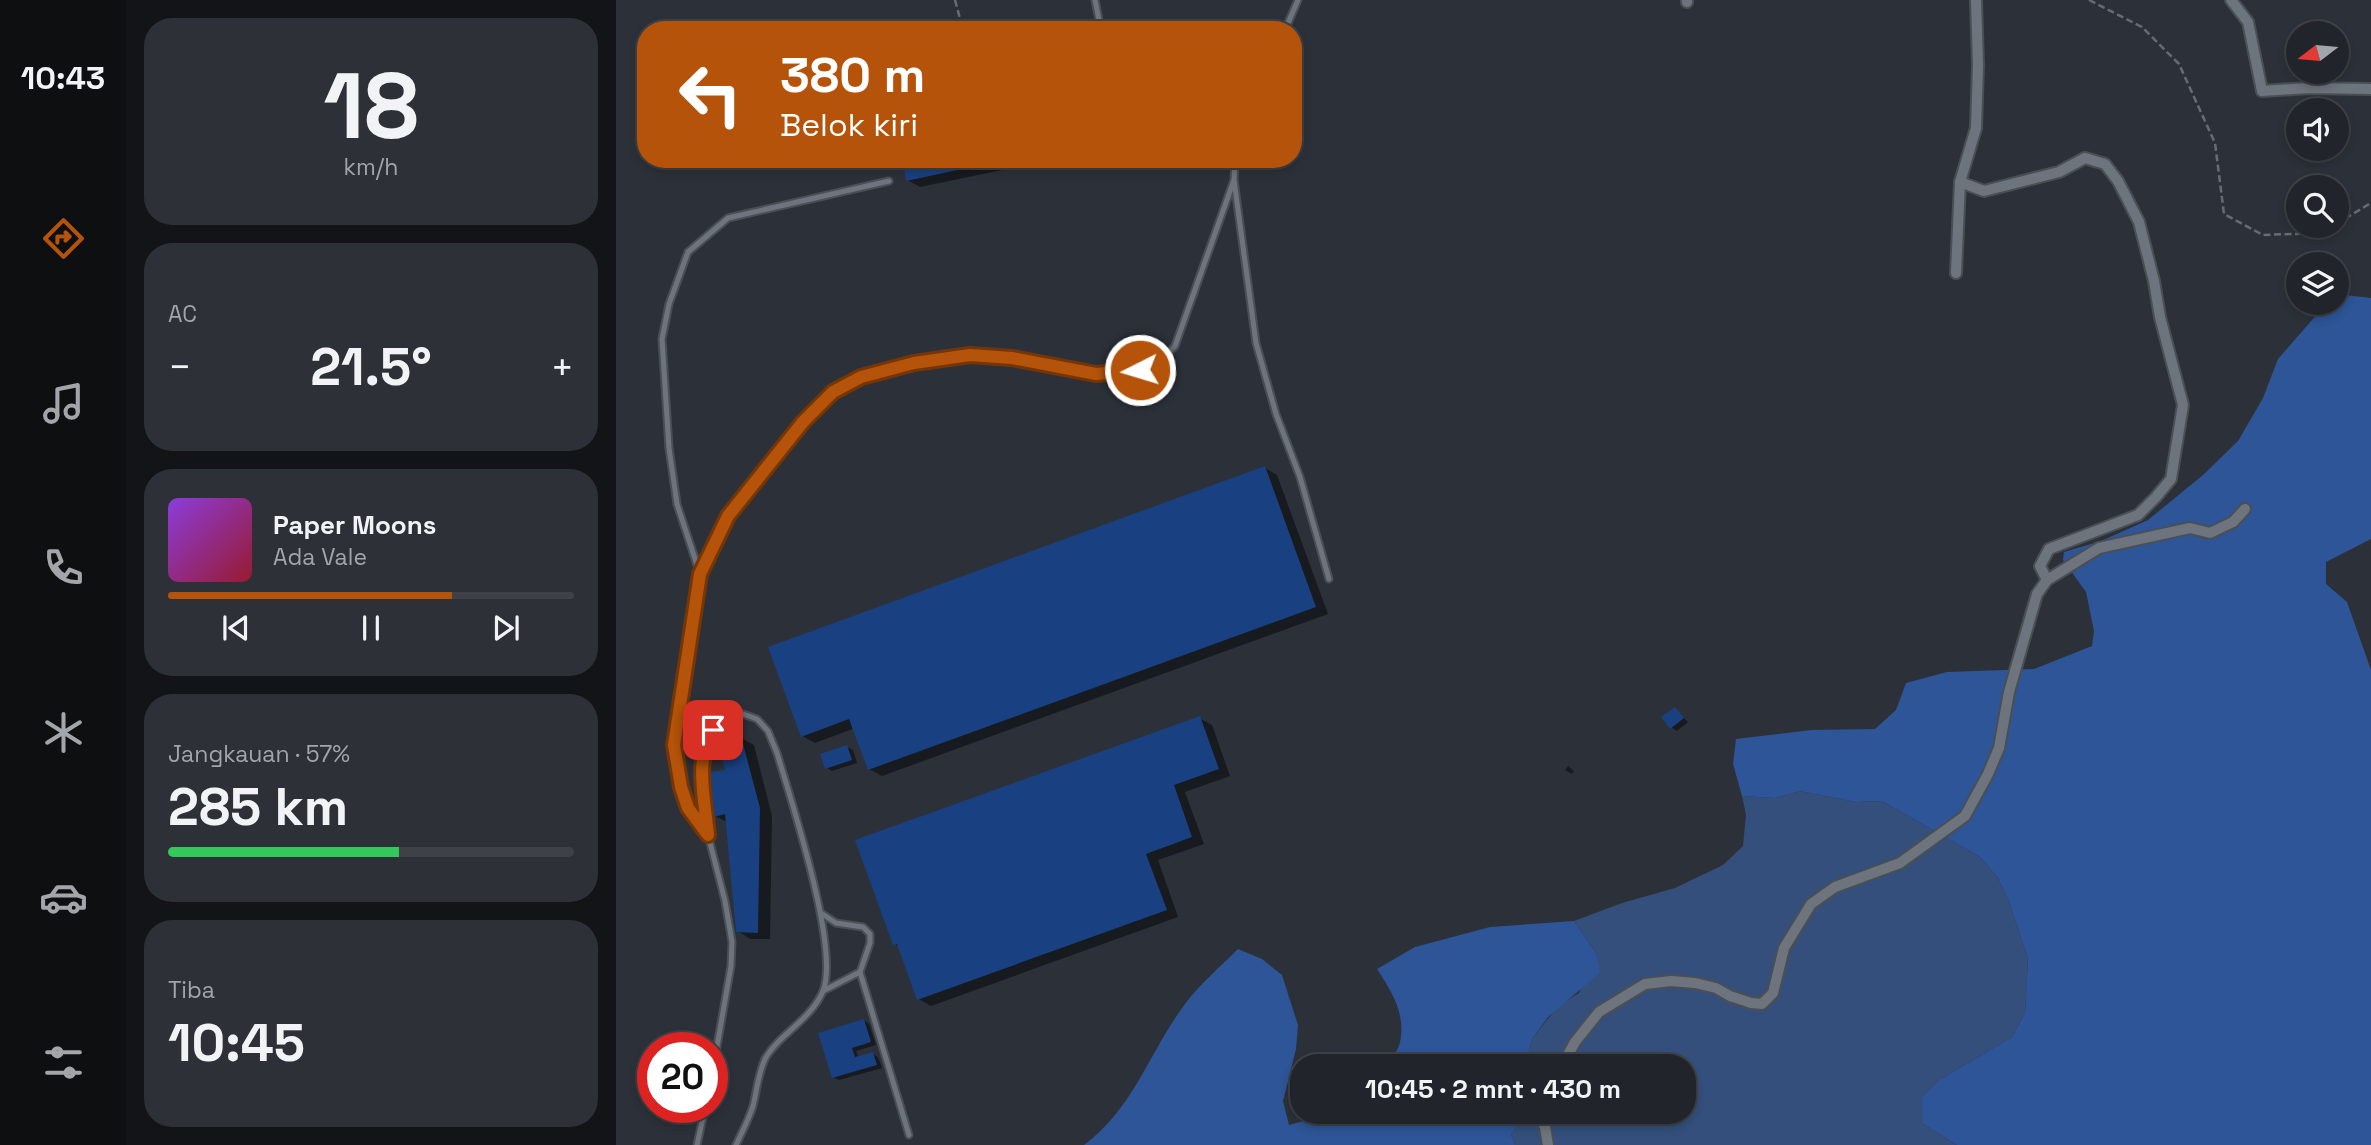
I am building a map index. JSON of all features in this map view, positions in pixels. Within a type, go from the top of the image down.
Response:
[{"type":"street","points":[[1956,273],[1960,182],[1967,166],[1976,128],[1976,0]]},
{"type":"street","points":[[2231,0],[2248,22],[2262,92],[2309,88],[2371,89]]},
{"type":"street","points":[[1960,182],[1984,191],[2046,176],[2085,158],[2105,164],[2118,181],[2139,222],[2183,405],[2171,479],[2138,515],[2049,549],[2040,566],[2047,580]]},
{"type":"street","points":[[1568,1054],[1599,1012],[1645,984],[1671,981],[1695,984],[1716,988],[1740,1000],[1762,1004],[1773,993],[1784,948],[1811,904],[1835,887],[1900,863],[1965,816],[1989,774],[1999,748],[2010,692],[2037,594],[2047,580],[2099,548],[2190,528],[2210,533],[2233,522],[2245,509]]},
{"type":"street","points":[[1543,1124],[1548,1145]]},
{"type":"lane","points":[[1096,0],[1100,21]]},
{"type":"lane","points":[[1289,21],[1298,0]]},
{"type":"lane","points":[[1235,168],[1256,343],[1276,414],[1300,477],[1329,579]]},
{"type":"lane","points":[[708,835],[688,808],[681,787],[674,745],[700,574],[728,516],[777,452],[833,392],[861,377],[899,366],[970,355],[1012,358],[1096,374],[1140,370],[1161,360],[1175,346],[1234,180]]},
{"type":"lane","points":[[700,574],[677,504],[669,448],[662,339],[669,304],[688,252],[728,218],[889,181]]},
{"type":"lane","points":[[719,1032],[731,966],[732,942],[725,901],[708,835],[703,777],[705,742],[713,730],[726,719],[743,714],[757,719],[768,731],[777,752],[820,913],[828,973],[823,991],[798,1026],[766,1058],[758,1078],[752,1108],[736,1145]]},
{"type":"lane","points":[[820,913],[836,923],[863,927],[870,934],[870,943],[860,972],[909,1135]]},
{"type":"lane","points":[[823,991],[860,972]]},
{"type":"lane","points":[[697,1145],[702,1123]]},
{"type":"path","points":[[955,0],[961,21]]},
{"type":"path","points":[[2089,0],[2142,27],[2179,64],[2215,143],[2224,214],[2263,234],[2286,234]]},
{"type":"path","points":[[2349,216],[2371,203]]},
{"type":"shaded area","points":[[2349,295],[2371,298],[2371,539],[2326,562],[2326,584],[2347,602],[2371,670],[2371,1145],[1957,1145],[1923,1124],[1922,1098],[1941,1079],[2012,1037],[2025,1013],[2028,959],[1998,878],[1980,857],[1882,801],[1856,802],[1800,791],[1775,798],[1742,796],[1733,764],[1736,739],[1812,730],[1875,729],[1896,710],[1906,683],[1947,672],[2034,669],[2092,646],[2094,631],[2086,592],[2063,560],[2064,552],[2101,541],[2148,520],[2203,475],[2238,441],[2263,398],[2278,359],[2316,315],[2349,315]]},
{"type":"shaded area","points":[[1800,791],[1856,802],[1882,801],[1980,857],[1998,878],[2028,959],[2025,1013],[2012,1037],[1941,1079],[1923,1124],[1957,1145],[1515,1145],[1511,1135],[1518,1124],[1696,1124],[1696,1054],[1529,1054],[1532,1039],[1558,1006],[1579,993],[1596,953],[1574,921],[1622,903],[1675,888],[1723,865],[1743,846],[1746,815],[1742,796],[1775,798]]},
{"type":"shaded area","points":[[1574,921],[1596,953],[1600,973],[1549,1016],[1532,1039],[1529,1054],[1394,1054],[1399,1045],[1401,1022],[1392,995],[1377,969],[1415,947],[1490,927]]},
{"type":"shaded area","points":[[1238,949],[1262,959],[1282,975],[1298,1025],[1296,1049],[1295,1054],[1290,1054],[1290,1073],[1283,1101],[1289,1125],[1518,1124],[1511,1135],[1515,1145],[1084,1145],[1116,1114],[1172,1022],[1204,982]]},
{"type":"building","points":[[904,168],[967,168],[906,181]]},
{"type":"building","points":[[1265,466],[1316,607],[868,770],[849,719],[801,737],[768,647]]},
{"type":"building","points":[[1675,707],[1684,718],[1670,729],[1661,717]]},
{"type":"building","points":[[1200,716],[1219,769],[1174,785],[1192,837],[1146,854],[1167,910],[917,1000],[897,944],[893,945],[855,840]]},
{"type":"building","points":[[741,736],[760,808],[758,933],[736,932],[725,814],[714,817],[710,772],[725,770],[719,744]]},
{"type":"building","points":[[847,745],[852,760],[825,769],[820,754]]},
{"type":"building","points":[[864,1019],[871,1042],[852,1048],[855,1057],[873,1052],[877,1065],[832,1078],[818,1033]]},
{"type":"route","points":[[713,730],[705,742],[703,777],[708,835],[688,808],[681,787],[674,745],[700,574],[728,516],[777,452],[833,392],[861,377],[899,366],[970,355],[1012,358],[1096,374],[1140,370]]}]
